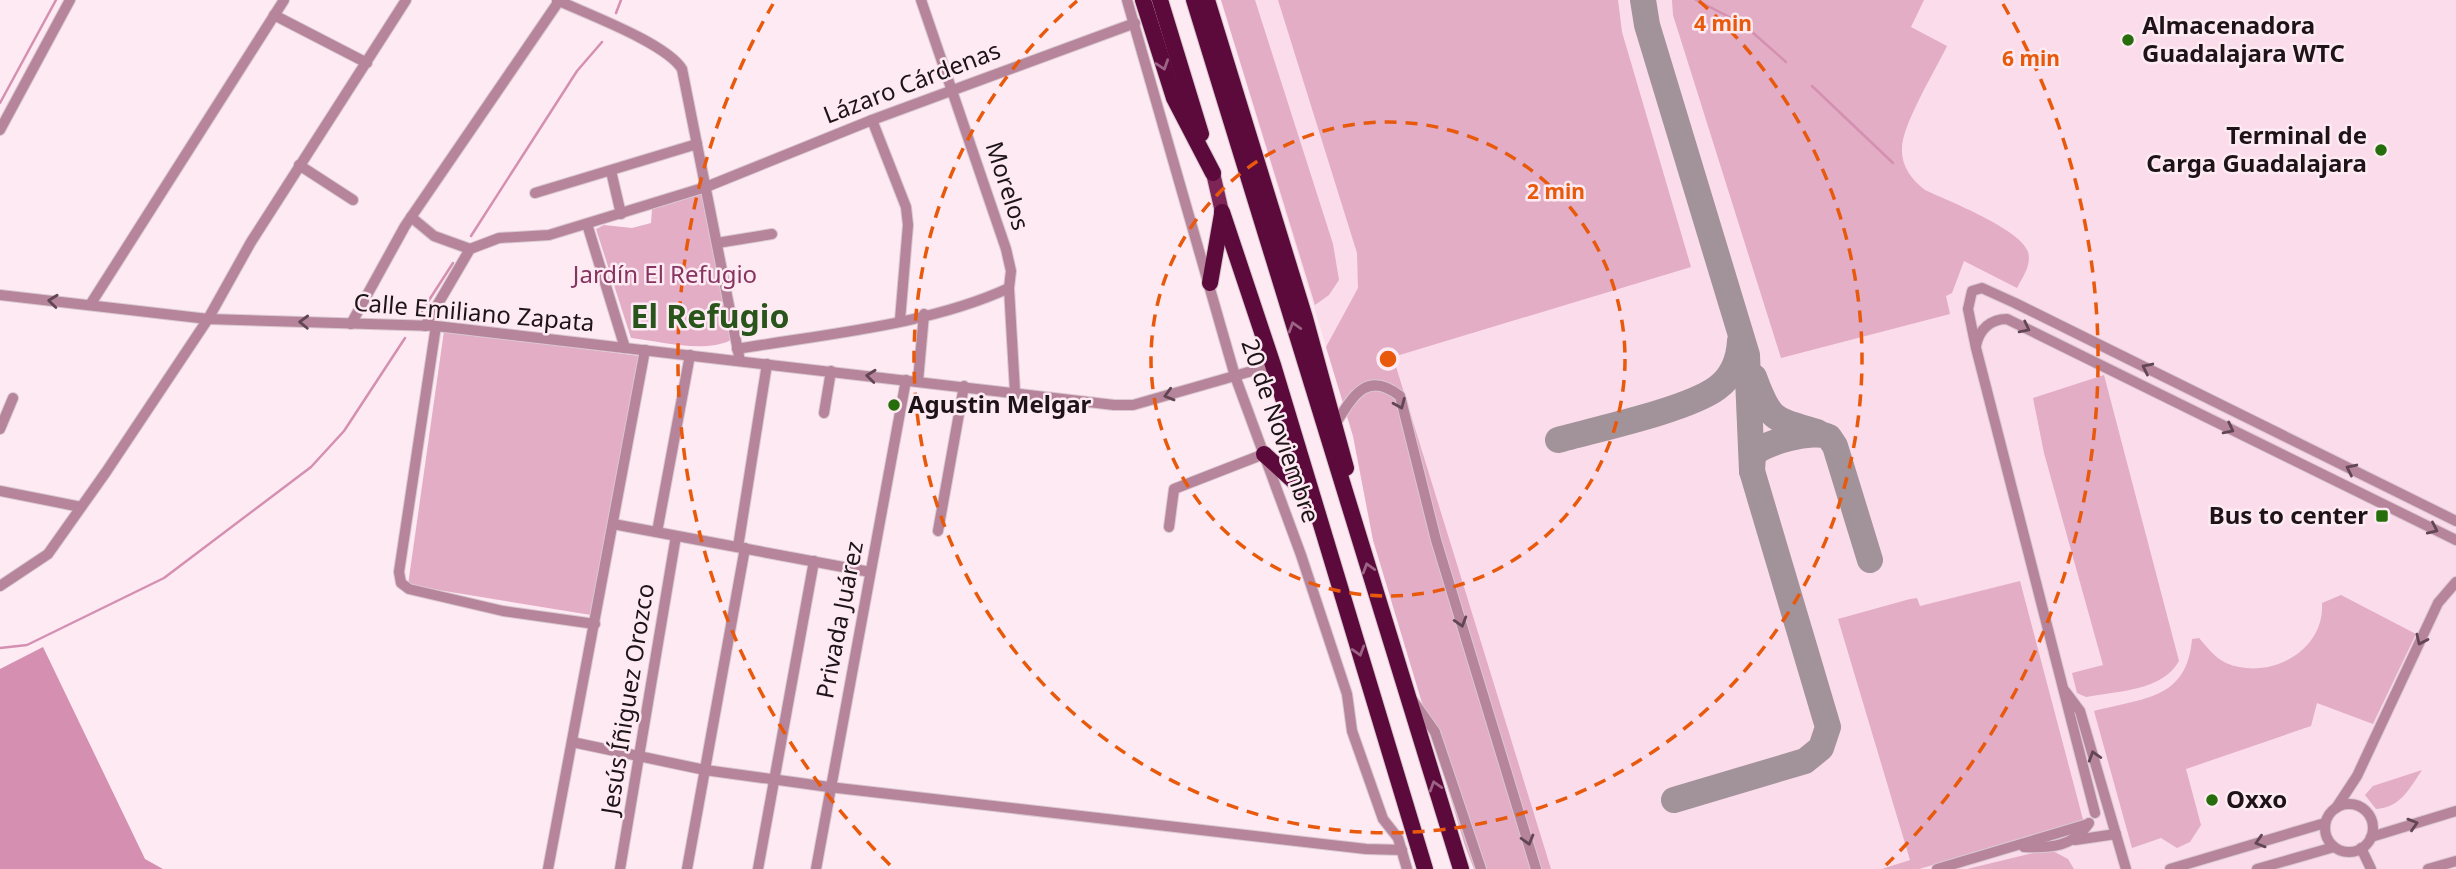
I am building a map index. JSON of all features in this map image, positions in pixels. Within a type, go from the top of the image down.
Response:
[{"type":"highway","points":[[1143,0],[1174,99],[1213,173]]},
{"type":"highway","points":[[1160,0],[1213,173]]},
{"type":"highway","points":[[1194,0],[1462,869]]},
{"type":"highway","points":[[1207,0],[1336,423],[1360,542]]},
{"type":"highway","points":[[1210,282],[1222,212]]},
{"type":"highway","points":[[1222,212],[1273,365],[1424,869]]},
{"type":"highway","points":[[1264,454],[1297,484],[1322,531]]},
{"type":"main road","points":[[1213,173],[1222,212]]},
{"type":"street","points":[[0,130],[71,0]]},
{"type":"street","points":[[90,305],[285,0]]},
{"type":"street","points":[[0,586],[48,554],[81,507],[208,318],[299,165],[406,0]]},
{"type":"street","name":"Morelos","points":[[921,0],[997,216],[1011,271],[1009,288],[1015,392]]},
{"type":"street","name":"20 de Noviembre","points":[[1128,0],[1235,376],[1347,694],[1352,731],[1383,819],[1394,831],[1407,869]]},
{"type":"street","points":[[351,324],[411,217],[558,1],[656,47],[674,58],[684,76],[738,355],[982,301],[1009,288]]},
{"type":"street","points":[[274,15],[367,63]]},
{"type":"street","name":"Lázaro Cárdenas","points":[[470,248],[499,239],[549,235],[705,187],[952,89],[1135,23]]},
{"type":"street","points":[[872,120],[906,207],[900,320]]},
{"type":"street","points":[[535,193],[698,144]]},
{"type":"street","points":[[299,165],[353,200]]},
{"type":"street","points":[[611,172],[621,214]]},
{"type":"street","points":[[411,217],[434,236],[470,248],[430,326],[399,572],[401,583],[409,589],[503,611],[595,624]]},
{"type":"street","points":[[587,224],[625,348]]},
{"type":"street","points":[[717,243],[772,234]]},
{"type":"street","points":[[2095,813],[1976,348],[1968,309],[1972,291],[1982,288],[2456,521]]},
{"type":"street","name":"Calle Emiliano Zapata","points":[[0,295],[208,318],[430,326],[690,355],[738,355],[767,364],[1133,405],[1273,365]]},
{"type":"street","points":[[918,381],[924,314]]},
{"type":"street","points":[[1976,348],[1977,339],[1989,324],[2007,319],[2456,540]]},
{"type":"street","points":[[548,869],[645,350]]},
{"type":"street","points":[[657,532],[690,355]]},
{"type":"street","points":[[687,869],[742,548],[767,364]]},
{"type":"street","points":[[824,413],[831,371]]},
{"type":"street","name":"Privada Juárez","points":[[816,869],[906,380]]},
{"type":"street","points":[[1336,423],[1353,394],[1370,385],[1387,386],[1399,396],[1436,540],[1536,869]]},
{"type":"street","points":[[938,531],[964,386]]},
{"type":"street","points":[[0,429],[13,398]]},
{"type":"street","points":[[1169,527],[1174,489],[1264,454]]},
{"type":"street","points":[[0,491],[81,507]]},
{"type":"street","points":[[613,524],[870,572]]},
{"type":"street","name":"Jesús Íñiguez Orozco","points":[[620,869],[676,536]]},
{"type":"street","points":[[758,869],[814,561]]},
{"type":"street","points":[[2170,869],[2325,823],[2357,776],[2438,603],[2456,582]]},
{"type":"street","points":[[2063,689],[2080,711],[2126,869]]},
{"type":"street","points":[[1406,694],[1424,713],[1435,732],[1480,869]]},
{"type":"street","points":[[572,742],[705,769],[829,787],[1366,849],[1402,850]]},
{"type":"street","points":[[2075,840],[2107,799]]},
{"type":"street","points":[[2336,808],[2350,804],[2364,810],[2372,825],[2371,837]]},
{"type":"street","points":[[2325,823],[2326,836],[2334,847],[2347,852],[2361,848],[2371,837],[2456,811]]},
{"type":"street","points":[[1937,869],[2088,824]]},
{"type":"street","points":[[2010,847],[2056,846],[2075,840],[2116,834]]},
{"type":"street","points":[[2257,869],[2334,847]]},
{"type":"street","points":[[2361,848],[2371,869]]},
{"type":"street","points":[[2428,869],[2456,860]]},
{"type":"shaded area","points":[[1221,0],[2456,0],[2456,869],[1474,869],[1373,540],[1353,436]]},
{"type":"shaded area","points":[[43,647],[145,859],[163,869],[0,869],[0,669]]},
{"type":"green space","points":[[1221,0],[1255,0],[1333,244],[1339,280],[1329,295],[1315,305]]},
{"type":"green space","points":[[1278,0],[1618,0],[1622,32],[1691,267],[1393,357],[1551,869],[1474,869],[1465,846],[1373,540],[1353,436],[1326,347],[1358,288],[1357,253]]},
{"type":"green space","points":[[1672,0],[1924,0],[1911,27],[1947,46],[1907,126],[1903,138],[1903,161],[1911,177],[1925,190],[1982,216],[2023,243],[2029,262],[2017,288],[1964,261],[1952,293],[1946,296],[1950,314],[1781,358],[1673,15]]},
{"type":"green space","name":"Jardín El Refugio","points":[[701,192],[731,340],[708,346],[695,346],[631,338],[596,229],[604,225],[632,228],[651,223],[652,209]]},
{"type":"green space","points":[[444,331],[640,356],[591,615],[408,585]]},
{"type":"green space","points":[[2104,375],[2179,661],[2171,671],[2151,684],[2086,697],[2077,693],[2072,673],[2103,665],[2044,453],[2033,398]]},
{"type":"green space","points":[[2020,581],[2086,831],[2066,840],[2052,834],[2037,835],[1919,869],[1882,869],[1910,860],[1838,619],[1910,599],[1917,598],[1920,606]]},
{"type":"green space","points":[[2341,595],[2416,634],[2373,724],[2317,703],[2311,726],[2186,769],[2201,825],[2190,842],[2177,848],[2161,838],[2132,848],[2094,711],[2145,699],[2172,685],[2188,659],[2192,639],[2199,638],[2222,661],[2242,668],[2276,665],[2291,658],[2314,636],[2322,603]]},
{"type":"green space","points":[[2422,770],[2404,796],[2392,805],[2376,809],[2365,795],[2373,786]]},
{"type":"green space","points":[[2049,849],[2068,859],[2074,869],[1967,869]]},
{"type":"waterway","points":[[0,103],[56,0]]},
{"type":"waterway","points":[[616,13],[621,0]]},
{"type":"waterway","points":[[1696,0],[1743,24],[1786,62]]},
{"type":"waterway","points":[[471,236],[577,71],[602,42]]},
{"type":"waterway","points":[[1812,86],[1893,163]]},
{"type":"waterway","points":[[422,311],[453,263]]},
{"type":"waterway","points":[[0,648],[27,645],[164,578],[311,467],[344,431],[405,338]]},
{"type":"taxiway","points":[[1643,0],[1647,25],[1747,355],[1752,471],[1828,727],[1821,748],[1805,761],[1674,800]]},
{"type":"taxiway","points":[[1558,440],[1618,425],[1703,396],[1722,384],[1731,373],[1740,341]]},
{"type":"taxiway","points":[[1754,377],[1764,402],[1775,416],[1817,432]]},
{"type":"taxiway","points":[[1752,471],[1753,455],[1778,441],[1813,435],[1829,437],[1835,446],[1870,560]]},
{"type":"place","name":"Almacenadora Guadalajara WTC","points":[[2128,40]]},
{"type":"place","name":"Terminal de Carga Guadalajara","points":[[2381,150]]},
{"type":"place","name":"Agustin Melgar","points":[[894,405]]},
{"type":"place","name":"Bus to center","points":[[2382,516]]},
{"type":"place","name":"Oxxo","points":[[2212,800]]},
{"type":"district","name":"El Refugio","points":[[710,317]]}]
